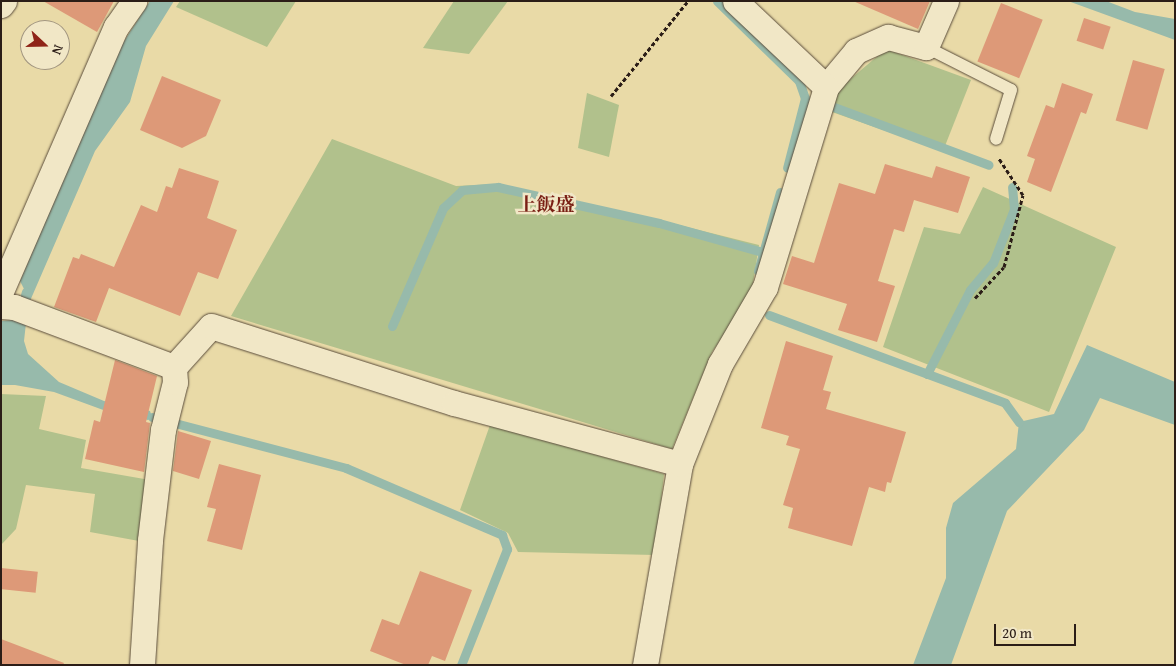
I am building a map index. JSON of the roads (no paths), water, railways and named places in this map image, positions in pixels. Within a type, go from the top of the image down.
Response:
[{"type":"street","points":[[1,5],[4,1]]},
{"type":"street","points":[[134,1],[116,27],[12,304],[174,367]]},
{"type":"street","points":[[735,1],[826,88]]},
{"type":"street","points":[[645,665],[680,464],[720,364],[765,287],[826,88],[856,51],[888,37],[926,47],[946,1]]},
{"type":"street","points":[[142,665],[150,540],[165,421],[175,382],[174,367],[211,326],[454,404],[680,464]]},
{"type":"lane","points":[[926,47],[1011,90],[996,139]]},
{"type":"waterway","points":[[717,1],[799,81],[805,98],[787,168]]},
{"type":"waterway","points":[[834,107],[989,165]]},
{"type":"waterway","points":[[392,326],[443,208],[462,190],[498,187],[659,223],[762,252]]},
{"type":"waterway","points":[[927,374],[970,290],[993,263],[1014,209],[1012,187]]},
{"type":"waterway","points":[[758,271],[780,192]]},
{"type":"waterway","points":[[21,309],[26,292]]},
{"type":"waterway","points":[[769,315],[1005,403],[1019,422]]},
{"type":"waterway","points":[[152,417],[346,468],[502,535],[507,549],[461,665]]},
{"type":"district","name":"上飯盛","points":[[546,205]]}]
